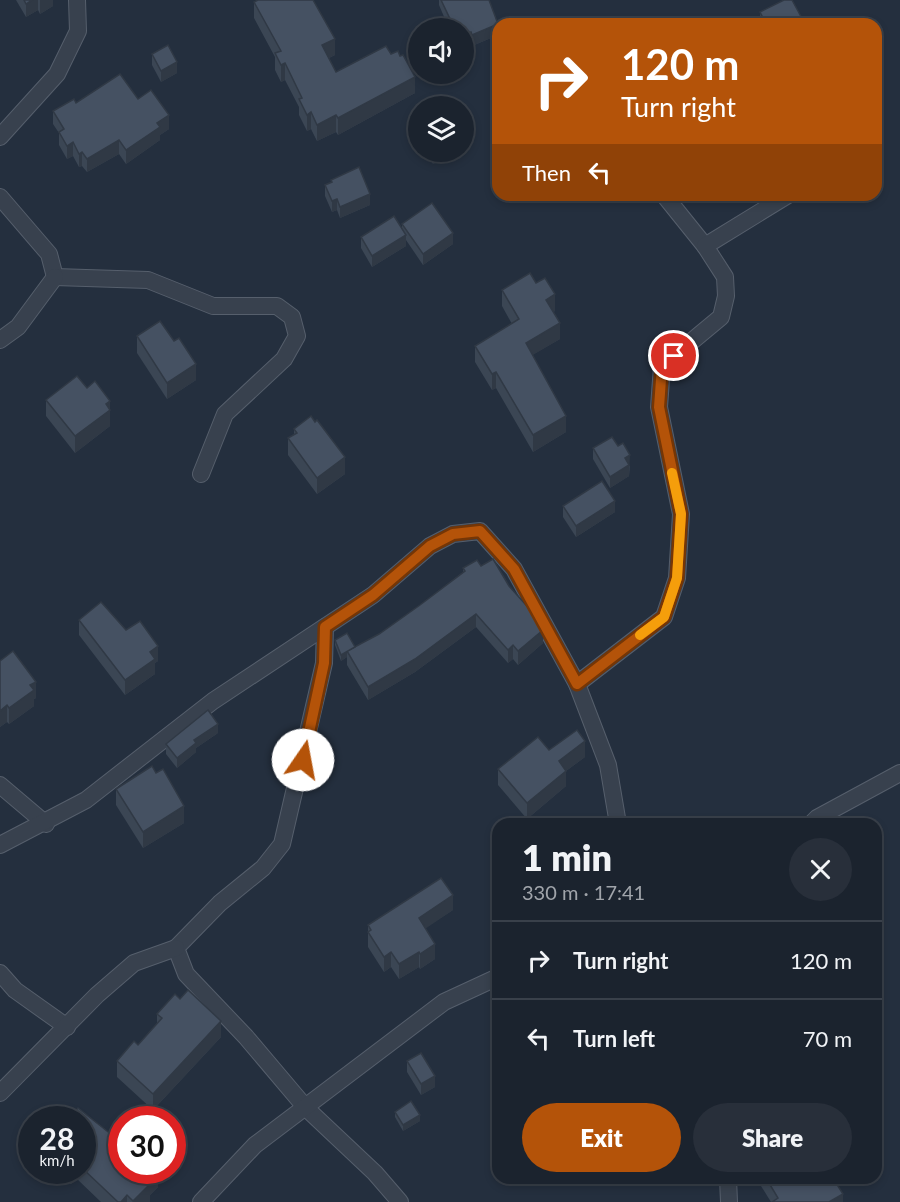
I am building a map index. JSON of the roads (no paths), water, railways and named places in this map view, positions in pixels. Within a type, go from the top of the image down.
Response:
[{"type":"street","points":[[0,137],[57,74],[78,31],[77,0]]},
{"type":"street","points":[[0,197],[49,254],[55,277]]},
{"type":"street","points":[[577,684],[664,617],[677,578],[681,514],[659,407],[662,366],[722,317],[726,296],[725,277],[705,246],[669,201]]},
{"type":"street","points":[[705,246],[778,201]]},
{"type":"street","points":[[0,340],[18,327],[55,277]]},
{"type":"street","points":[[55,277],[148,280],[213,306],[277,306],[292,316],[297,336],[284,359],[225,414],[201,474]]},
{"type":"street","points":[[0,845],[46,824],[86,800],[213,701],[373,595],[430,546],[453,534],[480,531],[514,569],[577,684],[608,765],[617,818]]},
{"type":"street","points":[[0,1093],[97,995],[134,963],[176,948],[220,903],[263,868],[282,844],[324,663],[325,627]]},
{"type":"street","points":[[817,818],[900,773]]},
{"type":"street","points":[[0,785],[46,824]]},
{"type":"street","points":[[176,948],[186,974],[246,1037],[306,1108],[375,1173],[400,1202]]},
{"type":"street","points":[[0,973],[15,990],[67,1027]]},
{"type":"street","points":[[201,1202],[255,1145],[444,1002],[492,980]]},
{"type":"street","points":[[728,1184],[729,1202]]}]
